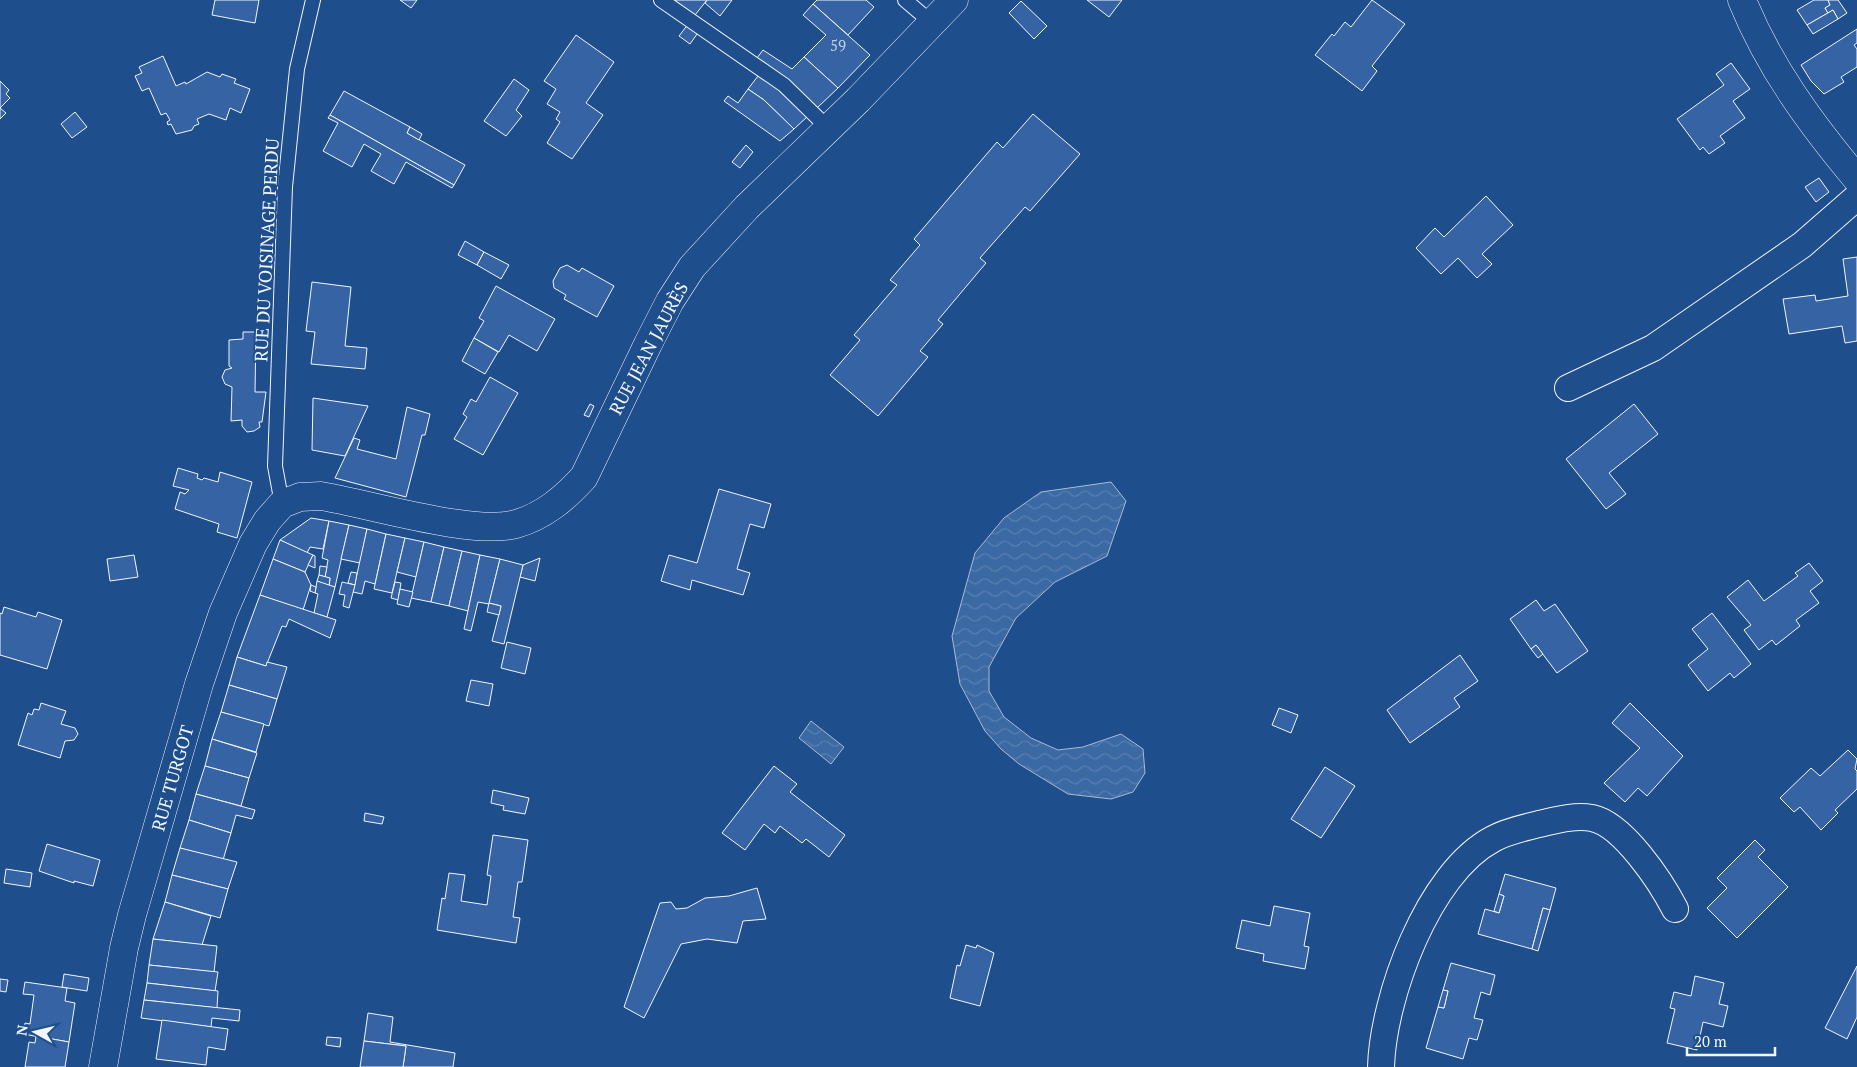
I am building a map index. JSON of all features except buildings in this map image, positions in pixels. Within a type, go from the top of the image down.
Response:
[{"type":"street","name":"RUE JEAN JAURÈS","points":[[282,504],[300,497],[321,496],[464,524],[493,527],[514,524],[530,519],[552,507],[569,494],[584,477],[670,301],[692,268],[747,206],[828,128],[954,0]]},
{"type":"street","points":[[1742,0],[1752,24],[1794,97],[1857,179]]},
{"type":"street","points":[[1568,388],[1653,348],[1802,245],[1857,197]]},
{"type":"street","name":"RUE TURGOT","points":[[104,1067],[124,948],[132,915],[199,684],[223,613],[253,544],[267,521],[282,504]]},
{"type":"street","points":[[1381,1067],[1387,1015],[1420,923],[1438,893],[1450,878],[1475,852],[1492,839],[1509,832],[1566,818],[1593,818],[1615,831],[1628,844],[1652,873],[1675,909]]},
{"type":"lane","name":"RUE DU VOISINAGE PERDU","points":[[282,504],[276,466],[285,187],[297,69],[313,0]]},
{"type":"lane","points":[[661,0],[784,85],[828,128]]},
{"type":"lane","points":[[905,0],[932,23]]},
{"type":"water","points":[[1111,482],[1126,501],[1107,556],[1055,582],[1016,618],[989,667],[989,691],[1004,717],[1031,738],[1058,750],[1083,747],[1121,734],[1143,749],[1145,773],[1133,792],[1111,799],[1068,794],[1019,764],[1001,749],[985,731],[960,684],[952,636],[975,553],[1004,518],[1041,492]]},
{"type":"water","points":[[811,721],[844,747],[831,764],[799,738]]}]
